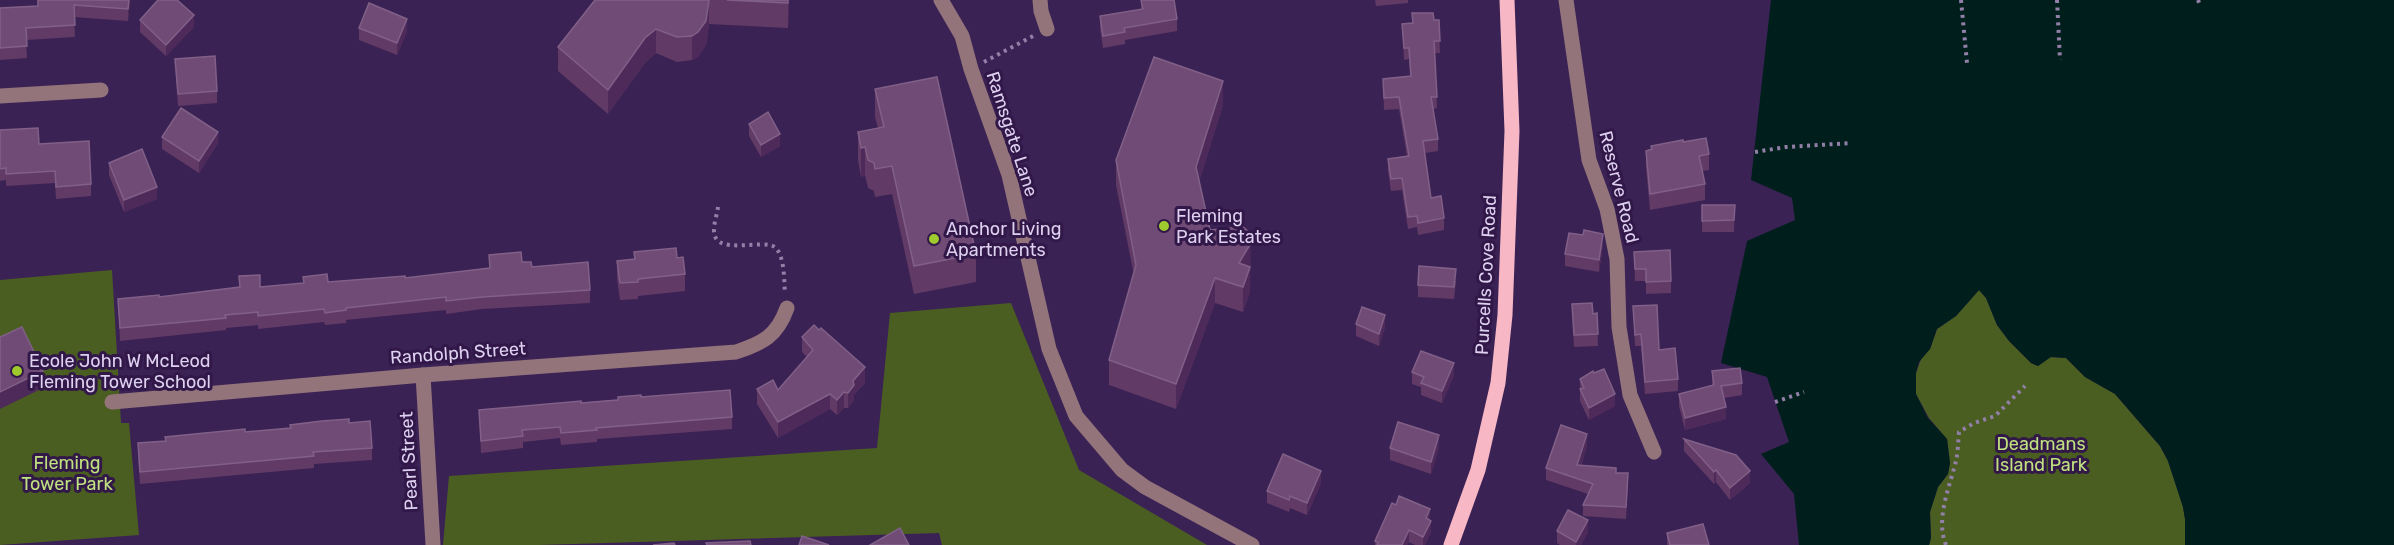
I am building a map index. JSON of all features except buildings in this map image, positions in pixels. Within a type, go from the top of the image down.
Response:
[{"type":"main road","name":"Purcells Cove Road","points":[[1451,545],[1478,470],[1500,372],[1505,315],[1512,131],[1507,0]]},
{"type":"street","name":"Ramsgate Lane","points":[[941,0],[962,36],[971,69],[1009,175],[1048,349],[1076,416],[1122,470],[1145,487],[1252,545]]},
{"type":"street","points":[[1040,0],[1047,29]]},
{"type":"street","name":"Reserve Road","points":[[1566,0],[1589,160],[1607,208],[1617,260],[1619,327],[1630,395],[1654,452]]},
{"type":"street","points":[[0,96],[101,90]]},
{"type":"street","name":"Randolph Street","points":[[112,402],[423,375],[736,352],[761,342],[772,334],[781,324],[787,308]]},
{"type":"street","name":"Pearl Street","points":[[423,375],[433,545]]},
{"type":"path","points":[[1961,0],[1967,63]]},
{"type":"path","points":[[2057,0],[2060,60]]},
{"type":"path","points":[[971,69],[1047,29]]},
{"type":"path","points":[[1755,152],[1786,147],[1852,143]]},
{"type":"path","points":[[718,207],[714,230],[715,237],[721,243],[738,246],[770,245],[776,248],[781,258],[787,308]]},
{"type":"path","points":[[1946,545],[1943,539],[1943,507],[1957,458],[1959,432],[1974,423],[1995,416],[2025,386]]},
{"type":"path","points":[[1775,402],[1804,392]]},
{"type":"green space","name":"Fleming Tower Park","points":[[112,270],[121,423],[129,423],[139,535],[0,545],[0,280]]},
{"type":"green space","name":"Deadmans Island Park","points":[[1979,290],[1986,298],[1997,325],[2031,363],[2038,366],[2050,357],[2066,358],[2085,377],[2115,394],[2160,446],[2168,461],[2183,507],[2185,545],[1929,545],[1930,512],[1938,487],[1948,474],[1950,463],[1947,439],[1929,418],[1916,394],[1916,373],[1921,359],[1930,349],[1937,329],[1956,316]]},
{"type":"green space","points":[[1011,303],[1079,470],[1207,545],[942,545],[939,533],[539,545],[443,545],[449,476],[877,448],[890,313]]},
{"type":"shaded area","points":[[1771,0],[2394,0],[2394,545],[2185,545],[2183,507],[2168,461],[2160,446],[2115,394],[2085,377],[2066,358],[2051,357],[2038,366],[2031,363],[1997,325],[1986,298],[1979,290],[1956,316],[1937,329],[1930,349],[1919,362],[1916,373],[1916,394],[1928,418],[1947,439],[1950,463],[1948,474],[1938,487],[1930,512],[1929,545],[1799,545],[1794,494],[1761,454],[1789,442],[1767,377],[1721,363],[1747,241],[1795,220],[1792,198],[1751,180]]},
{"type":"place","name":"Fleming Park Estates","points":[[1164,226]]},
{"type":"place","name":"Anchor Living Apartments","points":[[934,239]]},
{"type":"place","name":"Ecole John W McLeod Fleming Tower School","points":[[17,371]]}]
